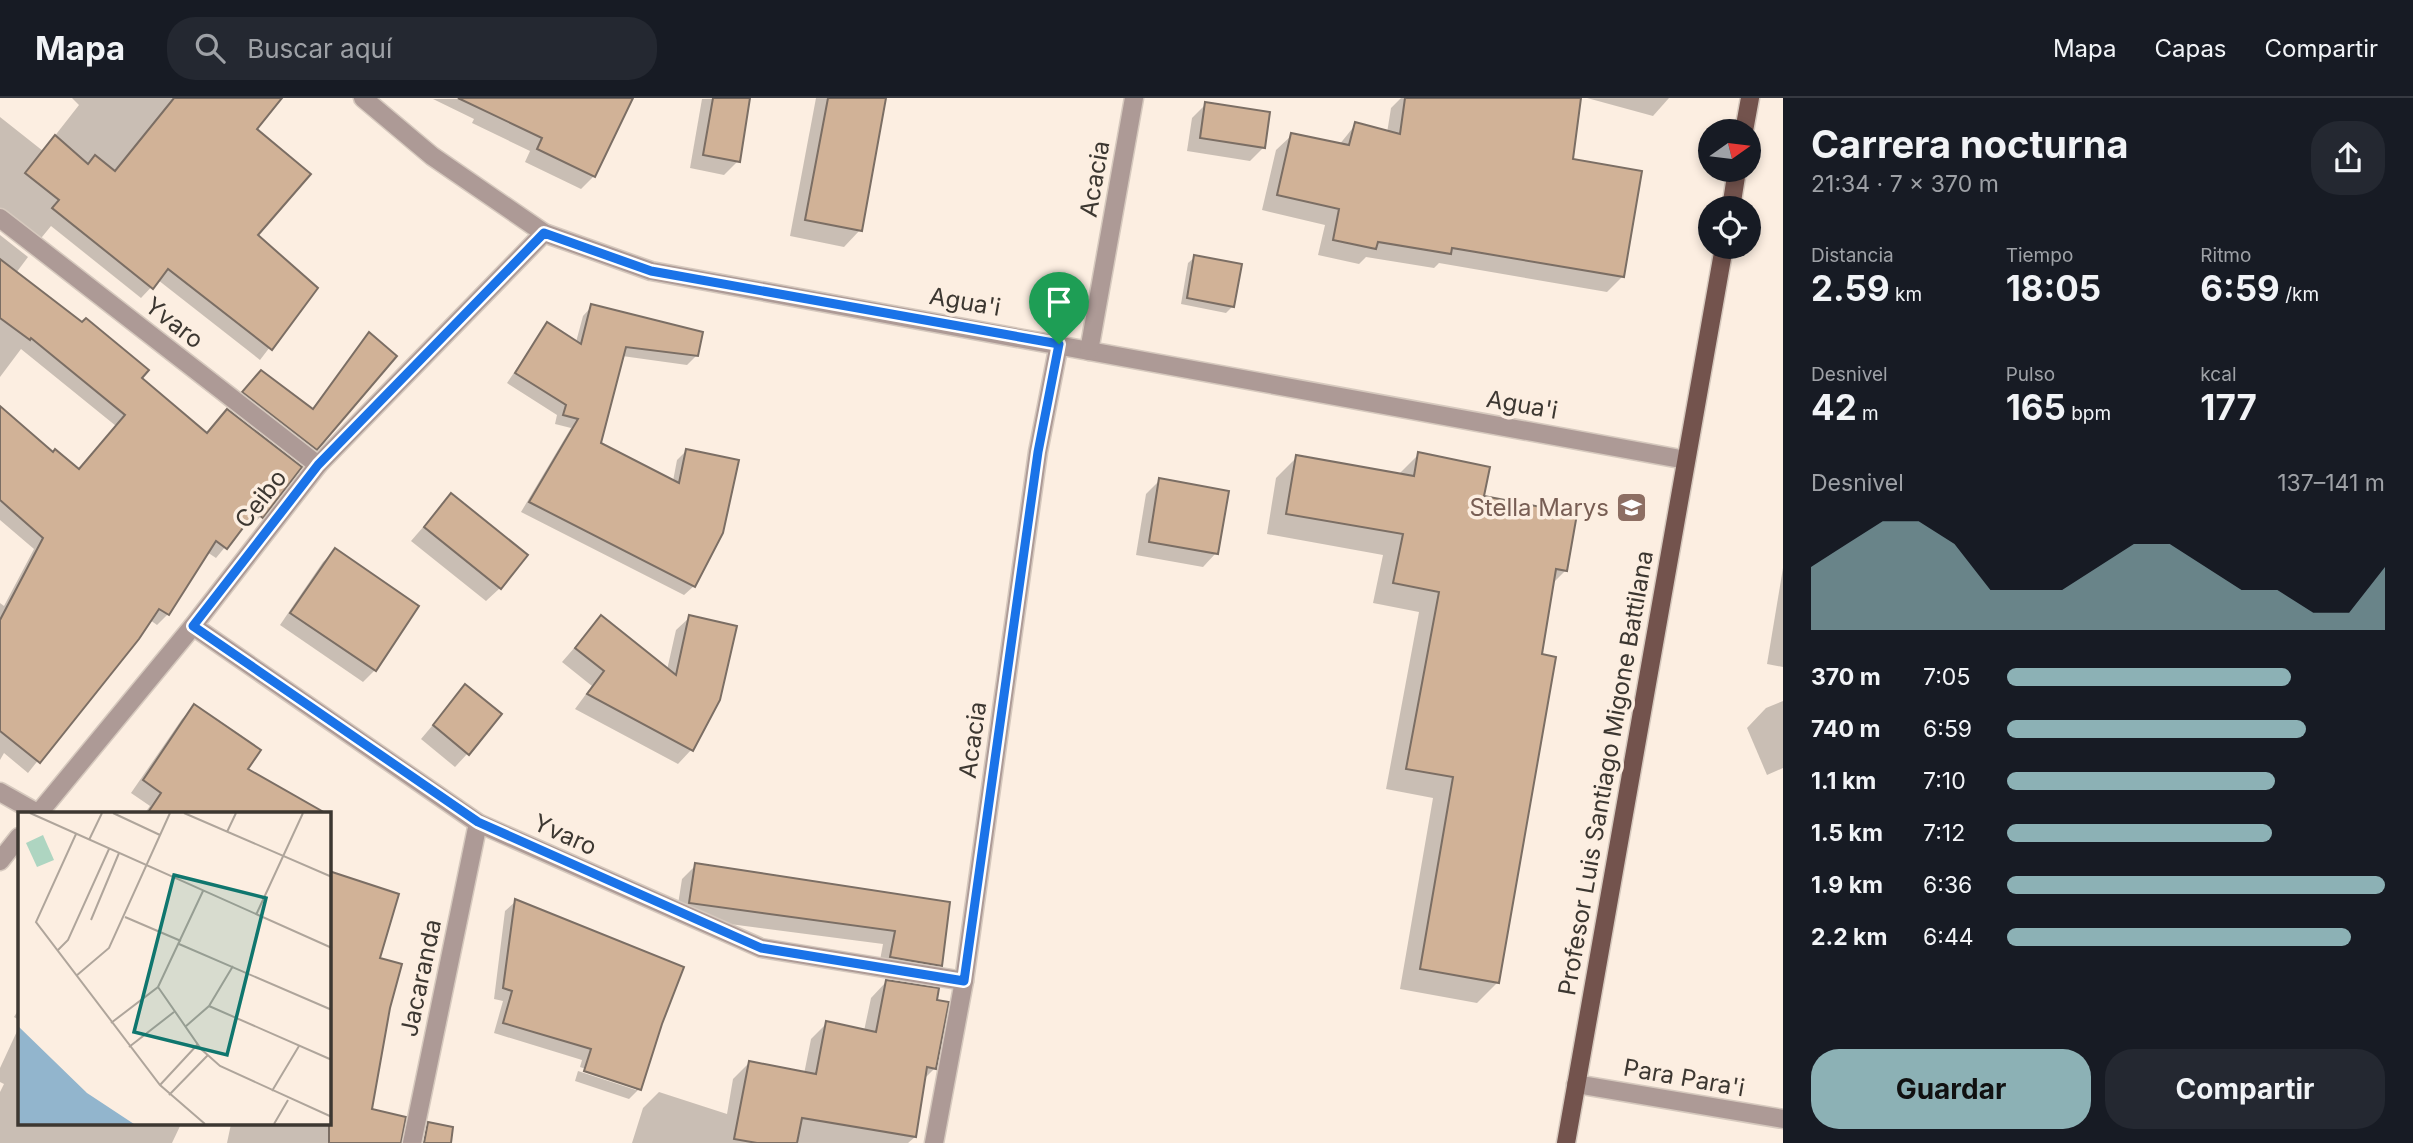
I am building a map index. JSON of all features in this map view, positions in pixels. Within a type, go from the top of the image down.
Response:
[{"type":"main road","points":[[1746,119],[1750,98]]},
{"type":"main road","name":"Profesor Luis Santiago Migone Battilana","points":[[1566,1143],[1722,259]]},
{"type":"street","name":"Agua'i","points":[[363,98],[432,156],[544,233],[651,271],[1686,460]]},
{"type":"street","name":"Acacia","points":[[1090,351],[1134,98]]},
{"type":"street","name":"Yvaro","points":[[0,218],[318,465]]},
{"type":"street","name":"Ceibo","points":[[40,812],[193,626],[318,465],[544,233]]},
{"type":"street","name":"Acacia","points":[[934,1143],[964,981],[1038,452],[1059,344]]},
{"type":"street","name":"Yvaro","points":[[193,626],[478,822],[761,948],[964,981]]},
{"type":"street","points":[[0,792],[35,812]]},
{"type":"street","name":"Jacaranda","points":[[412,1143],[478,822]]},
{"type":"street","points":[[0,861],[18,838]]},
{"type":"street","name":"Para Para'i","points":[[1576,1084],[1783,1119]]},
{"type":"building","points":[[174,98],[282,98],[257,129],[311,174],[258,235],[318,288],[272,350],[168,269],[153,289],[52,208],[59,200],[25,173],[55,135],[88,164],[95,155],[115,171]]},
{"type":"building","points":[[458,98],[633,98],[595,177],[537,149],[542,138]]},
{"type":"building","points":[[713,98],[750,98],[740,162],[703,155]]},
{"type":"building","points":[[828,98],[886,98],[862,231],[805,220]]},
{"type":"building","points":[[1405,98],[1581,98],[1573,159],[1642,171],[1624,277],[1452,248],[1451,254],[1378,242],[1376,249],[1333,240],[1339,209],[1277,195],[1291,133],[1349,145],[1355,122],[1400,134]]},
{"type":"building","points":[[1205,102],[1270,112],[1265,148],[1200,138]]},
{"type":"building","points":[[1194,255],[1242,264],[1234,307],[1187,298]]},
{"type":"building","points":[[0,259],[82,322],[86,318],[149,370],[142,378],[207,433],[227,409],[302,467],[263,518],[255,512],[227,549],[216,541],[169,615],[159,609],[139,639],[40,763],[0,731],[0,620],[43,538],[0,500],[0,406],[53,452],[55,449],[79,469],[125,415],[31,338],[30,340],[0,318]]},
{"type":"building","points":[[591,304],[703,332],[698,356],[626,347],[601,443],[679,483],[686,449],[739,460],[723,533],[695,587],[529,502],[578,419],[563,415],[566,405],[515,373],[547,322],[581,344]]},
{"type":"building","points":[[369,332],[397,356],[317,450],[242,392],[261,370],[313,409]]},
{"type":"building","points":[[1418,452],[1490,467],[1484,496],[1577,514],[1567,571],[1556,569],[1542,654],[1556,657],[1499,983],[1420,969],[1453,777],[1406,769],[1439,592],[1393,583],[1403,534],[1286,514],[1296,455],[1414,476]]},
{"type":"building","points":[[1159,478],[1229,491],[1218,554],[1149,542]]},
{"type":"building","points":[[451,493],[528,555],[501,589],[424,527]]},
{"type":"building","points":[[335,548],[419,606],[376,671],[290,613]]},
{"type":"building","points":[[601,615],[676,675],[689,615],[737,626],[720,700],[693,751],[587,694],[604,671],[575,648]]},
{"type":"building","points":[[465,684],[502,714],[469,755],[433,725]]},
{"type":"building","points":[[194,704],[261,750],[248,769],[323,812],[148,812],[161,793],[143,780]]},
{"type":"building","points":[[695,863],[950,902],[942,966],[890,957],[895,931],[689,903]]},
{"type":"building","points":[[331,872],[399,894],[380,958],[402,964],[390,1008],[372,1109],[406,1117],[401,1143],[329,1143]]},
{"type":"building","points":[[515,899],[684,967],[641,1090],[584,1071],[591,1049],[503,1023],[512,991],[503,988]]},
{"type":"building","points":[[886,980],[939,988],[937,1000],[949,1002],[936,1069],[927,1067],[916,1137],[802,1118],[797,1143],[757,1143],[734,1139],[749,1061],[816,1074],[826,1021],[876,1032]]},
{"type":"building","points":[[428,1122],[453,1127],[451,1143],[424,1143]]},
{"type":"place","name":"Stella Marys","points":[[1632,508]]},
{"type":"route","points":[[544,233],[651,271],[1059,344],[1038,452],[964,981],[761,948],[478,822],[193,626],[318,465],[544,233]]}]
